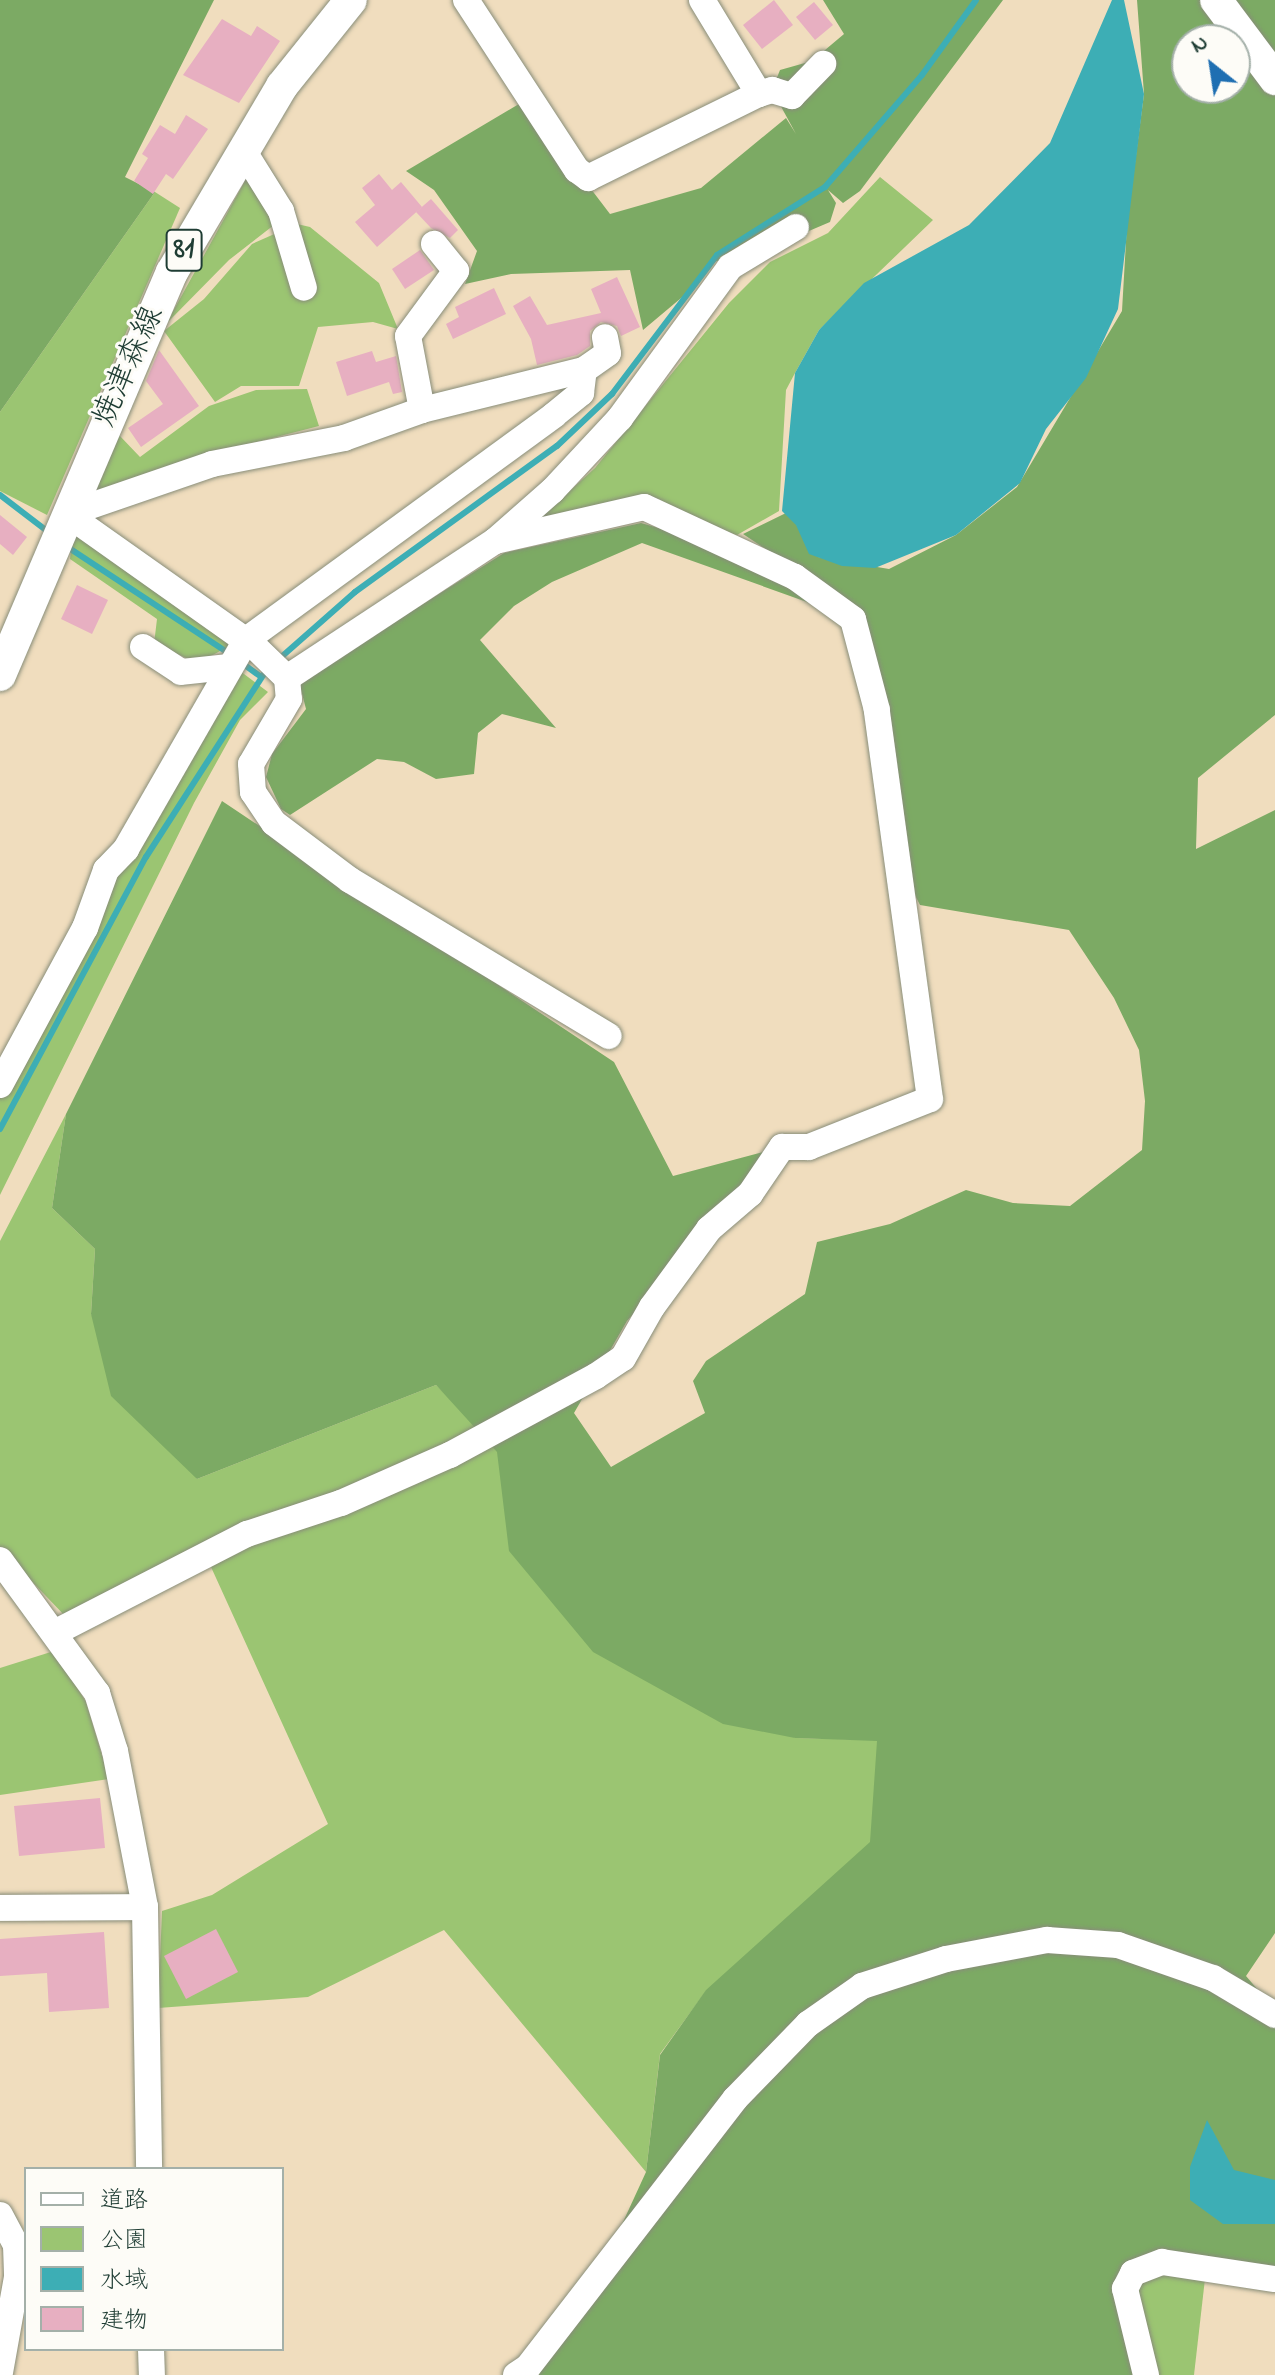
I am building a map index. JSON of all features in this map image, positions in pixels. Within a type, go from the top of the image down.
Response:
[{"type":"main road","name":"焼津森線","points":[[0,675],[172,272],[282,86],[351,0]]},
{"type":"main road","points":[[1216,0],[1275,79]]},
{"type":"street","points":[[466,0],[577,170],[588,178],[759,94],[772,90],[792,96],[823,64]]},
{"type":"street","points":[[702,0],[759,94]]},
{"type":"street","points":[[243,150],[281,211],[304,288]]},
{"type":"street","points":[[283,674],[495,541],[552,491],[620,418],[730,267],[796,227]]},
{"type":"street","points":[[422,410],[408,336],[456,271],[434,244]]},
{"type":"street","points":[[65,520],[212,464],[344,438],[422,410],[584,370],[608,353],[605,337]]},
{"type":"street","points":[[0,1085],[85,928],[106,870],[126,849],[228,667],[250,644],[581,393],[584,370]]},
{"type":"street","points":[[56,1632],[247,1534],[341,1503],[450,1455],[596,1376],[623,1358],[652,1307],[709,1229],[750,1194],[782,1147],[809,1147],[930,1099],[877,710],[853,619],[795,577],[644,507],[495,541]]},
{"type":"street","points":[[65,520],[250,644],[283,674],[289,699],[251,764],[253,792],[274,823],[350,880],[609,1036]]},
{"type":"street","points":[[143,647],[181,672],[228,667]]},
{"type":"street","points":[[0,1560],[56,1632],[97,1693],[132,1820],[145,1907],[149,2167]]},
{"type":"street","points":[[0,1908],[145,1907]]},
{"type":"street","points":[[516,2375],[528,2367],[735,2099],[808,2024],[862,1986],[946,1959],[1047,1940],[1118,1945],[1213,1978],[1275,2015]]},
{"type":"street","points":[[0,2215],[16,2245],[17,2277],[0,2372]]},
{"type":"street","points":[[1146,2375],[1125,2289],[1133,2273],[1162,2262],[1275,2279]]},
{"type":"street","points":[[151,2351],[152,2375]]},
{"type":"green space","points":[[0,0],[214,0],[125,177],[155,192],[0,412]]},
{"type":"green space","points":[[823,0],[1003,0],[860,191],[843,203],[828,190],[836,203],[830,222],[762,251],[713,262],[699,283],[643,330],[630,270],[511,274],[465,284],[477,251],[434,190],[406,171],[524,101],[610,214],[701,188],[786,118],[796,134],[772,90],[780,70],[812,61],[844,34]]},
{"type":"green space","points":[[1137,0],[1275,0],[1275,715],[1198,778],[1196,849],[1275,810],[1275,1933],[1246,1976],[1275,2010],[1275,2279],[1133,2272],[1146,2375],[515,2375],[595,2283],[646,2172],[660,2055],[706,1990],[870,1842],[877,1741],[795,1738],[723,1724],[593,1652],[509,1551],[497,1452],[436,1385],[197,1479],[111,1396],[91,1314],[95,1249],[52,1208],[66,1114],[222,801],[614,1062],[673,1176],[782,1147],[627,1321],[574,1413],[611,1467],[705,1413],[693,1381],[706,1361],[805,1294],[817,1242],[890,1224],[966,1190],[1013,1203],[1070,1206],[1142,1150],[1145,1101],[1139,1050],[1114,998],[1069,930],[920,905],[899,864],[855,608],[743,534],[788,512],[818,557],[889,569],[956,535],[1017,487],[1122,311],[1127,224],[1144,94]]},
{"type":"green space","points":[[251,170],[283,218],[229,260],[166,324]]},
{"type":"green space","points":[[880,177],[933,220],[819,330],[786,390],[779,511],[737,535],[644,507],[539,519],[595,468],[729,303],[770,262],[828,233]]},
{"type":"green space","points":[[155,192],[180,208],[47,515],[0,491],[0,412]]},
{"type":"green space","points":[[297,224],[310,227],[379,283],[398,329],[373,322],[318,327],[299,386],[241,386],[215,402],[164,331],[204,299],[252,244]]},
{"type":"green space","points":[[307,389],[319,426],[183,461],[93,495],[119,435],[140,457],[209,406],[256,390]]},
{"type":"green space","points":[[641,523],[683,535],[849,617],[642,543],[552,582],[514,606],[480,640],[556,728],[502,714],[478,733],[474,774],[436,779],[404,762],[377,759],[290,815],[281,809],[266,777],[272,754],[306,709],[299,682],[504,553]]},
{"type":"green space","points":[[73,532],[235,643],[198,663],[154,644],[157,619],[70,559]]},
{"type":"green space","points":[[236,668],[268,692],[240,720],[194,803],[0,1195],[0,1068]]},
{"type":"green space","points":[[66,1114],[52,1208],[95,1249],[91,1314],[197,1479],[436,1385],[795,1738],[878,1740],[874,1851],[706,1991],[660,2054],[646,2172],[444,1930],[308,1997],[158,2008],[162,1911],[212,1895],[328,1824],[206,1556],[66,1617],[0,1548],[0,1241]]},
{"type":"green space","points":[[54,1651],[86,1702],[109,1779],[0,1795],[0,1668]]},
{"type":"green space","points":[[1206,2270],[1194,2375],[1146,2375],[1133,2273]]},
{"type":"water","points":[[1112,0],[1124,0],[1144,94],[1118,309],[1086,378],[1046,429],[1020,483],[956,535],[875,568],[842,566],[809,554],[796,525],[782,511],[795,373],[819,330],[864,283],[969,225],[1050,143]]},
{"type":"water","points":[[1207,2120],[1234,2170],[1275,2180],[1275,2224],[1223,2224],[1190,2200],[1190,2167]]},
{"type":"building","points":[[774,0],[793,25],[762,49],[743,25]]},
{"type":"building","points":[[814,2],[833,25],[815,40],[796,17]]},
{"type":"building","points":[[222,19],[251,36],[257,26],[280,41],[239,103],[183,75]]},
{"type":"building","points":[[186,115],[208,129],[173,179],[166,174],[153,194],[134,181],[148,158],[142,154],[160,125],[175,134]]},
{"type":"building","points":[[379,174],[392,190],[401,182],[422,207],[377,247],[355,222],[375,205],[362,188]]},
{"type":"building","points":[[431,199],[458,230],[450,238],[431,228],[416,212]]},
{"type":"building","points":[[420,250],[434,270],[405,289],[392,269]]},
{"type":"building","points":[[617,277],[640,327],[621,336],[617,326],[601,322],[590,331],[590,346],[577,355],[537,365],[531,339],[513,306],[530,296],[547,325],[601,313],[591,289]]},
{"type":"building","points":[[494,288],[506,314],[453,339],[446,324],[459,317],[455,307]]},
{"type":"building","points":[[159,350],[199,406],[141,447],[128,428],[163,404],[146,381]]},
{"type":"building","points":[[372,351],[376,362],[396,356],[402,392],[393,394],[389,382],[347,396],[336,362]]},
{"type":"building","points":[[0,515],[27,537],[13,555],[0,544]]},
{"type":"building","points":[[77,585],[108,600],[92,634],[61,619]]},
{"type":"building","points":[[100,1798],[105,1848],[19,1856],[14,1806]]},
{"type":"building","points":[[216,1929],[238,1972],[186,1999],[164,1956]]},
{"type":"building","points":[[104,1932],[109,2008],[49,2012],[47,1973],[0,1976],[0,1939]]},
{"type":"waterway","points":[[279,659],[355,592],[557,446],[612,394],[717,255],[825,187],[922,75],[976,0]]},
{"type":"waterway","points":[[0,495],[51,534]]},
{"type":"waterway","points":[[66,546],[224,650]]},
{"type":"waterway","points":[[242,663],[260,676]]},
{"type":"waterway","points":[[0,1129],[146,857],[267,669]]}]
